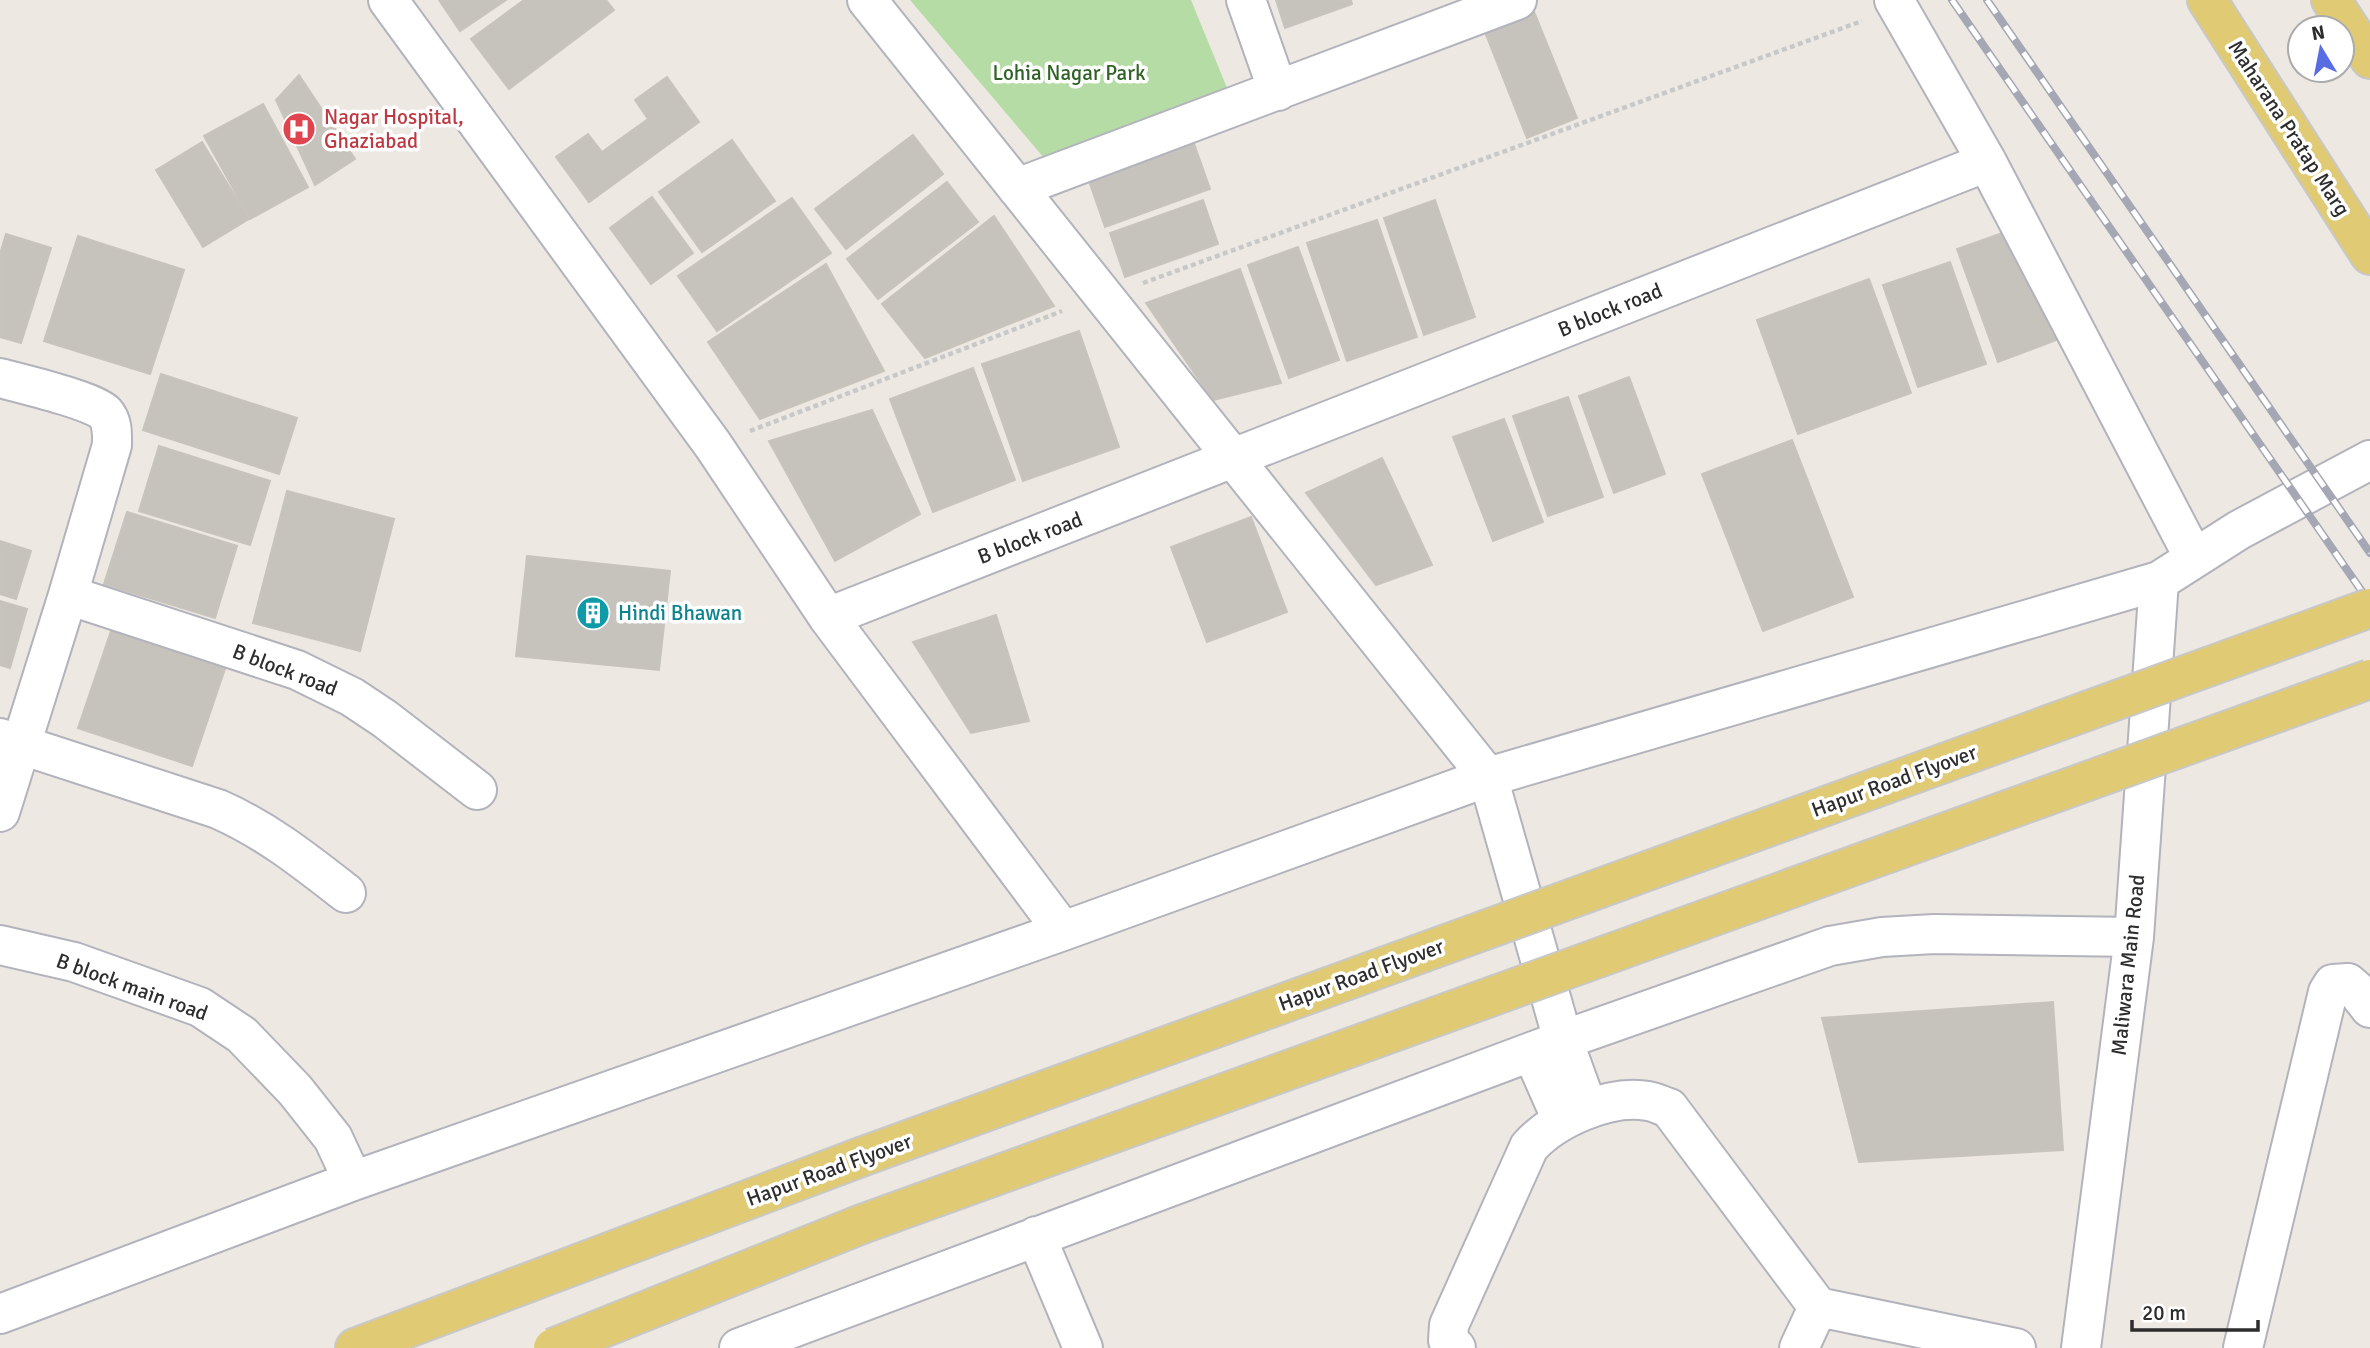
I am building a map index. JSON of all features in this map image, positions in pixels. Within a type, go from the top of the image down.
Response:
[{"type":"main road","name":"Maharana Pratap Marg","points":[[2207,0],[2370,255]]},
{"type":"main road","points":[[2331,0],[2370,59]]},
{"type":"main road","name":"Hapur Road Flyover","points":[[355,1348],[862,1157],[2370,608]]},
{"type":"main road","points":[[554,1348],[862,1224],[2370,679]]},
{"type":"street","points":[[388,0],[713,445],[828,617],[1063,931]]},
{"type":"street","points":[[867,0],[1488,777],[1547,1046],[1575,1115]]},
{"type":"street","points":[[1246,0],[1278,91]]},
{"type":"street","points":[[1017,188],[1517,0]]},
{"type":"street","points":[[1896,4],[1987,162],[2194,558]]},
{"type":"street","name":"B block road","points":[[828,617],[1987,162]]},
{"type":"street","points":[[0,378],[89,404],[104,412],[113,429],[112,445],[68,595],[10,741],[0,812]]},
{"type":"street","points":[[0,1314],[353,1181],[1063,931],[1488,777],[2159,581],[2236,532],[2370,460]]},
{"type":"street","name":"Maliwara Main Road","points":[[2081,1348],[2134,936],[2159,581]]},
{"type":"street","name":"B block road","points":[[68,595],[297,670],[352,697],[386,719],[478,790]]},
{"type":"street","points":[[10,741],[218,809],[246,821],[279,841],[346,892]]},
{"type":"street","points":[[739,1348],[1547,1046],[1830,946],[1882,937],[1934,934],[2134,936]]},
{"type":"street","name":"B block main road","points":[[0,945],[74,962],[200,1007],[242,1035],[295,1090],[333,1139],[353,1181]]},
{"type":"street","points":[[2243,1348],[2328,992],[2333,984],[2348,983],[2370,1008]]},
{"type":"street","points":[[1456,1348],[1448,1340],[1449,1325],[1529,1147],[1541,1134],[1575,1115],[1628,1100],[1649,1101],[1669,1108],[1818,1307],[2016,1348]]},
{"type":"street","points":[[1036,1236],[1083,1348]]},
{"type":"street","points":[[1799,1348],[1818,1307]]},
{"type":"path","points":[[713,445],[1104,297],[1896,4]]},
{"type":"green space","name":"Lohia Nagar Park","points":[[910,0],[1191,0],[1232,100],[1044,158]]},
{"type":"building","points":[[439,0],[506,0],[460,31]]},
{"type":"building","points":[[524,0],[606,0],[614,10],[509,89],[471,39]]},
{"type":"building","points":[[1276,0],[1351,0],[1352,4],[1285,28]]},
{"type":"building","points":[[1532,7],[1577,118],[1527,138],[1483,27]]},
{"type":"building","points":[[299,75],[355,159],[315,185],[276,100]]},
{"type":"building","points":[[667,77],[699,122],[589,202],[556,157],[588,134],[602,152],[648,119],[635,100]]},
{"type":"building","points":[[263,104],[308,187],[250,219],[204,136]]},
{"type":"building","points":[[913,135],[943,174],[846,249],[815,209]]},
{"type":"building","points":[[1192,138],[1210,189],[1105,227],[1087,175]]},
{"type":"building","points":[[732,140],[775,201],[702,252],[659,192]]},
{"type":"building","points":[[202,142],[249,219],[203,247],[156,170]]},
{"type":"building","points":[[947,182],[978,222],[878,299],[847,259]]},
{"type":"building","points":[[652,197],[693,253],[651,284],[610,228]]},
{"type":"building","points":[[792,198],[831,253],[717,331],[678,276]]},
{"type":"building","points":[[1203,200],[1218,244],[1125,277],[1110,233]]},
{"type":"building","points":[[1435,200],[1475,317],[1424,335],[1384,218]]},
{"type":"building","points":[[994,216],[1054,306],[925,358],[882,304]]},
{"type":"building","points":[[1377,220],[1417,337],[1347,361],[1307,243]]},
{"type":"building","points":[[2019,227],[2059,339],[1998,362],[1957,249]]},
{"type":"building","points":[[6,234],[51,248],[21,343],[0,337],[0,254]]},
{"type":"building","points":[[78,236],[184,270],[150,374],[44,341]]},
{"type":"building","points":[[1298,247],[1339,360],[1289,378],[1248,265]]},
{"type":"building","points":[[1950,262],[1986,364],[1918,387],[1883,285]]},
{"type":"building","points":[[826,264],[884,371],[760,419],[708,342]]},
{"type":"building","points":[[1240,269],[1281,383],[1213,400],[1146,303]]},
{"type":"building","points":[[1869,279],[1911,393],[1798,434],[1757,320]]},
{"type":"building","points":[[1079,331],[1119,447],[1023,481],[982,364]]},
{"type":"building","points":[[973,368],[1015,480],[933,512],[890,399]]},
{"type":"building","points":[[161,374],[297,418],[279,474],[143,430]]},
{"type":"building","points":[[1629,377],[1665,474],[1614,493],[1579,396]]},
{"type":"building","points":[[1568,397],[1603,497],[1548,516],[1513,416]]},
{"type":"building","points":[[872,410],[920,514],[835,561],[769,441]]},
{"type":"building","points":[[1504,419],[1543,522],[1493,541],[1453,437]]},
{"type":"building","points":[[1792,440],[1853,597],[1763,631],[1702,474]]},
{"type":"building","points":[[159,446],[270,481],[250,545],[139,511]]},
{"type":"building","points":[[1382,458],[1432,565],[1376,585],[1306,493]]},
{"type":"building","points":[[287,491],[394,519],[360,651],[253,623]]},
{"type":"building","points":[[127,512],[237,546],[215,618],[104,584]]},
{"type":"building","points":[[1251,517],[1287,612],[1207,642],[1171,547]]},
{"type":"building","points":[[0,541],[31,551],[16,599],[0,594]]},
{"type":"building","name":"Hindi Bhawan","points":[[527,556],[670,571],[659,670],[516,656]]},
{"type":"building","points":[[0,601],[27,609],[10,668],[0,665]]},
{"type":"building","points":[[996,615],[1029,721],[971,733],[913,642]]},
{"type":"building","points":[[111,631],[225,669],[192,766],[78,728]]},
{"type":"building","points":[[2053,1002],[2063,1150],[1859,1162],[1822,1018]]},
{"type":"railway","points":[[1952,0],[2370,603]]},
{"type":"railway","points":[[1987,0],[2370,553]]},
{"type":"place","name":"Nagar Hospital, Ghaziabad","points":[[299,129]]},
{"type":"place","name":"Hindi Bhawan","points":[[593,613]]}]
